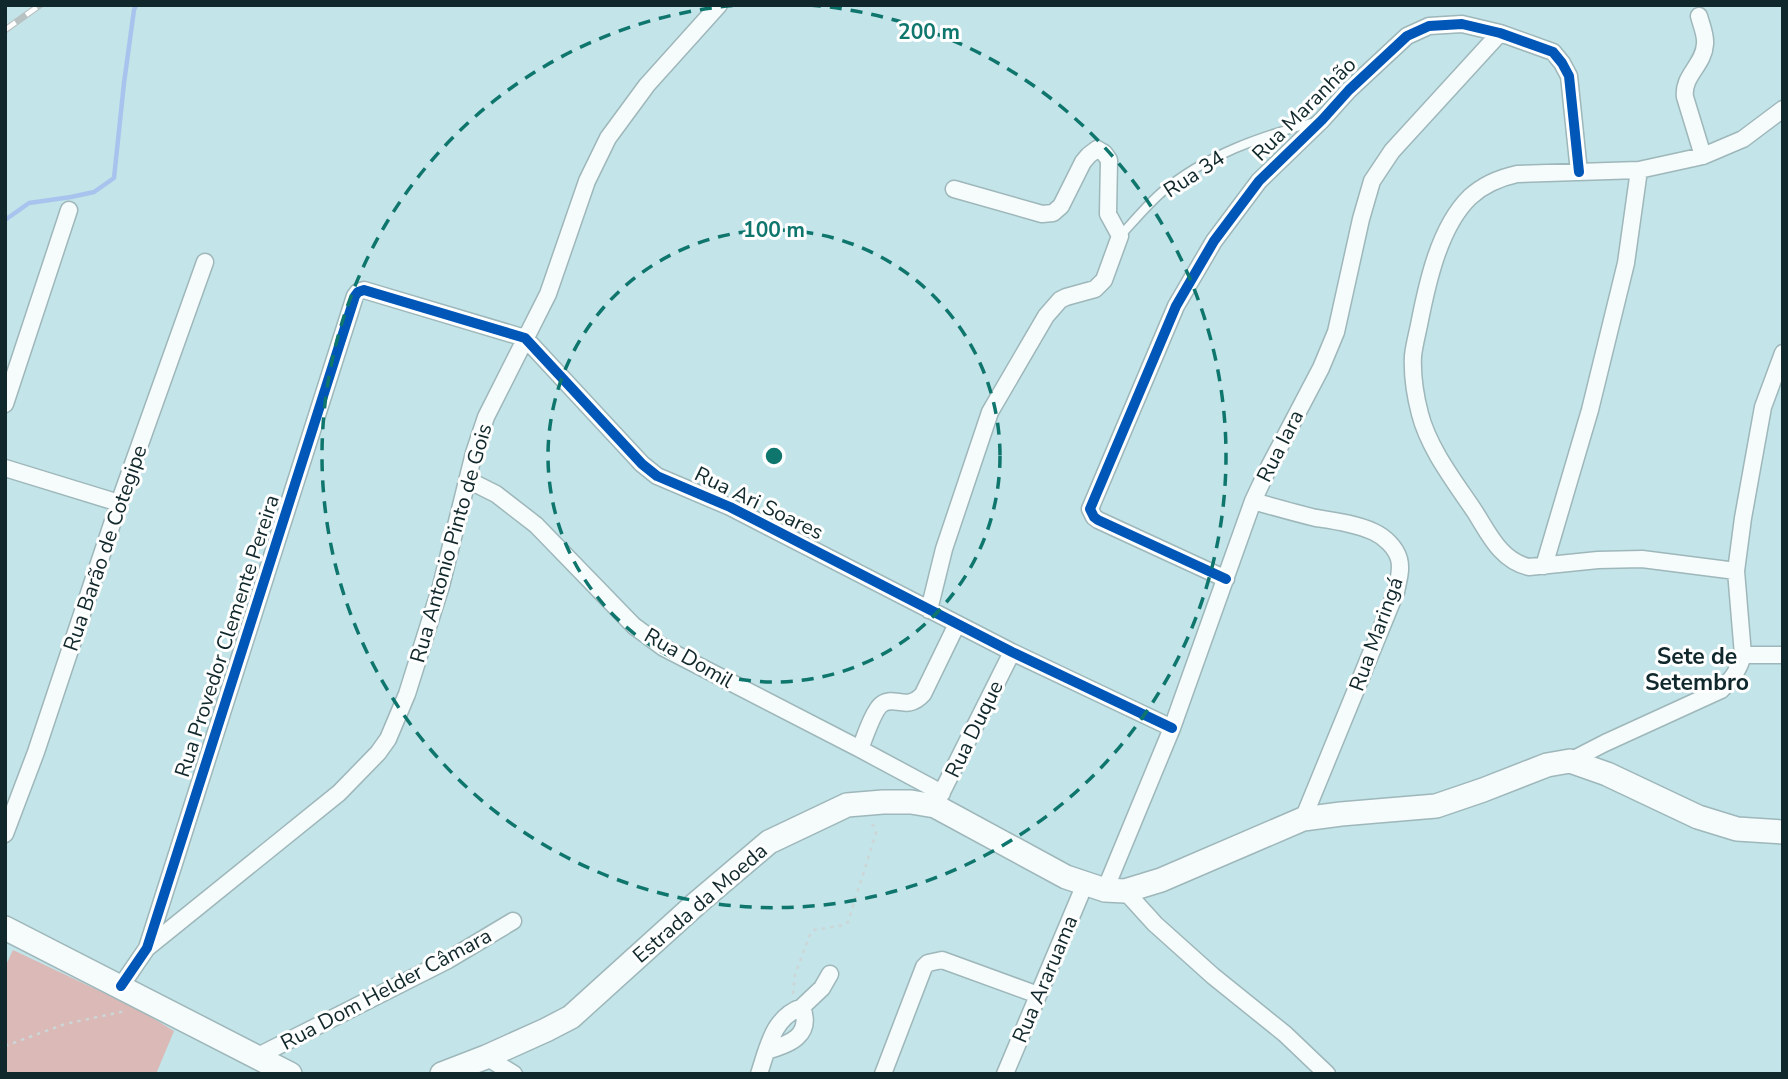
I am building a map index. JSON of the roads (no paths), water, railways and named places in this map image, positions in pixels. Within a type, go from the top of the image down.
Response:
[{"type":"main road","points":[[939,799],[1066,877],[1105,888],[1161,880],[1303,820],[1436,806],[1547,765],[1570,761],[1607,774],[1698,817],[1737,829],[1783,832]]},
{"type":"main road","name":"Estrada da Moeda","points":[[442,1074],[486,1057],[571,1017],[769,842],[848,806],[939,799]]},
{"type":"main road","points":[[5,928],[290,1074]]},
{"type":"street","name":"Rua Antonio Pinto de Gois","points":[[147,948],[339,793],[378,753],[388,738],[407,694],[441,586],[485,417],[548,294],[587,181],[608,138],[647,85],[719,5]]},
{"type":"street","points":[[1699,16],[1705,45],[1684,89],[1703,156]]},
{"type":"street","name":"Rua Maranhão","points":[[1226,579],[1098,520],[1090,509],[1176,306],[1214,241],[1259,181],[1407,36],[1429,26],[1462,24],[1500,33],[1552,52],[1562,63],[1569,76],[1579,172]]},
{"type":"street","name":"Rua Iara","points":[[1105,888],[1172,728],[1253,501],[1321,368],[1336,332],[1372,181],[1392,151],[1500,33]]},
{"type":"street","points":[[1736,571],[1642,559],[1598,560],[1529,567],[1507,557],[1433,445],[1421,418],[1414,389],[1413,356],[1426,289],[1436,257],[1457,213],[1469,198],[1484,186],[1517,174],[1639,170],[1703,156],[1743,139],[1783,108]]},
{"type":"street","points":[[929,610],[944,549],[990,412],[1046,316],[1060,300],[1095,289],[1104,280],[1121,236],[1108,214],[1109,160],[1097,149],[1083,162],[1061,206],[1053,213],[1042,214],[954,190]]},
{"type":"street","points":[[1544,566],[1590,410],[1626,263],[1639,170]]},
{"type":"street","points":[[5,404],[69,210]]},
{"type":"street","name":"Rua Barão de Cotegipe","points":[[5,834],[36,752],[119,503],[205,262]]},
{"type":"street","name":"Rua Provedor Clemente Pereira","points":[[121,986],[147,948],[358,292],[364,290],[525,338]]},
{"type":"street","name":"Rua Ari Soares","points":[[525,338],[635,457],[657,476],[730,507],[1012,652],[1172,728]]},
{"type":"street","points":[[1570,761],[1721,690],[1740,667],[1743,655],[1736,571],[1743,518],[1763,407],[1783,353]]},
{"type":"street","points":[[5,468],[119,503]]},
{"type":"street","name":"Rua Domil","points":[[468,480],[496,494],[536,525],[634,626],[664,648],[860,749],[939,799]]},
{"type":"street","name":"Rua Maringá","points":[[1253,501],[1376,532],[1388,541],[1399,559],[1400,573],[1396,592],[1303,820]]},
{"type":"street","points":[[860,749],[878,706],[887,701],[911,703],[923,694],[957,624]]},
{"type":"street","name":"Rua Duque","points":[[939,799],[1012,652]]},
{"type":"street","points":[[1743,655],[1783,655]]},
{"type":"street","points":[[1105,888],[1156,924],[1327,1074]]},
{"type":"street","name":"Rua Araruama","points":[[1005,1074],[1038,995],[1105,888]]},
{"type":"street","name":"Rua Dom Helder Câmara","points":[[258,1056],[448,960],[513,921]]},
{"type":"street","points":[[883,1074],[924,967],[928,963],[942,960],[1038,995]]},
{"type":"street","points":[[759,1074],[780,1021],[822,988],[830,974]]},
{"type":"street","points":[[767,1051],[790,1043],[798,1037],[806,1018],[797,1009]]},
{"type":"street","points":[[486,1057],[514,1074]]},
{"type":"lane","name":"Rua 34","points":[[1121,236],[1162,192],[1193,170],[1225,152],[1286,129],[1322,120]]},
{"type":"waterway","points":[[5,220],[29,203],[94,192],[114,178],[136,5]]},
{"type":"railway","points":[[5,30],[40,5]]},
{"type":"district","name":"Sete de Setembro","points":[[1697,669]]}]
